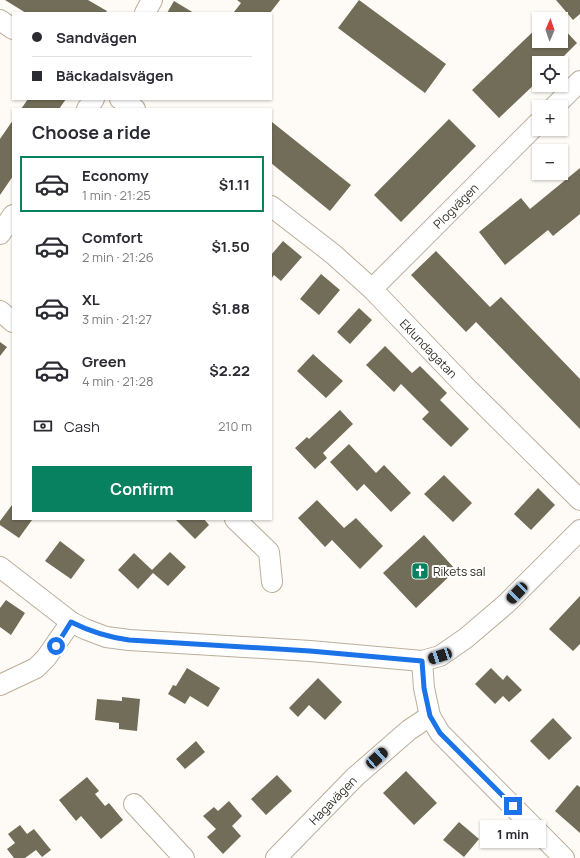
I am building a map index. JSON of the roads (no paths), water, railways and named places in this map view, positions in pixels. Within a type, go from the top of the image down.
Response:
[{"type":"street","points":[[146,12],[152,0]]},
{"type":"street","points":[[0,20],[12,28]]},
{"type":"street","points":[[561,100],[580,81]]},
{"type":"street","points":[[122,100],[134,108]]},
{"type":"street","name":"Plogvägen","points":[[372,289],[532,129]]},
{"type":"street","name":"Eklundagatan","points":[[273,211],[333,254],[372,289],[464,385],[580,500]]},
{"type":"street","points":[[0,234],[12,216]]},
{"type":"street","points":[[0,311],[12,321]]},
{"type":"street","points":[[236,520],[269,552],[272,582]]},
{"type":"street","points":[[0,567],[71,622],[85,630],[106,637],[129,640],[310,651],[422,661],[440,656],[455,646],[507,603],[580,530]]},
{"type":"street","points":[[0,685],[36,668],[51,652],[71,622]]},
{"type":"street","points":[[422,661],[424,688],[430,716],[440,733],[564,858]]},
{"type":"street","name":"Hagavägen","points":[[276,858],[356,777],[409,730],[430,716]]},
{"type":"street","points":[[134,804],[184,858]]},
{"type":"place","name":"Rikets sal","points":[[420,571]]}]
